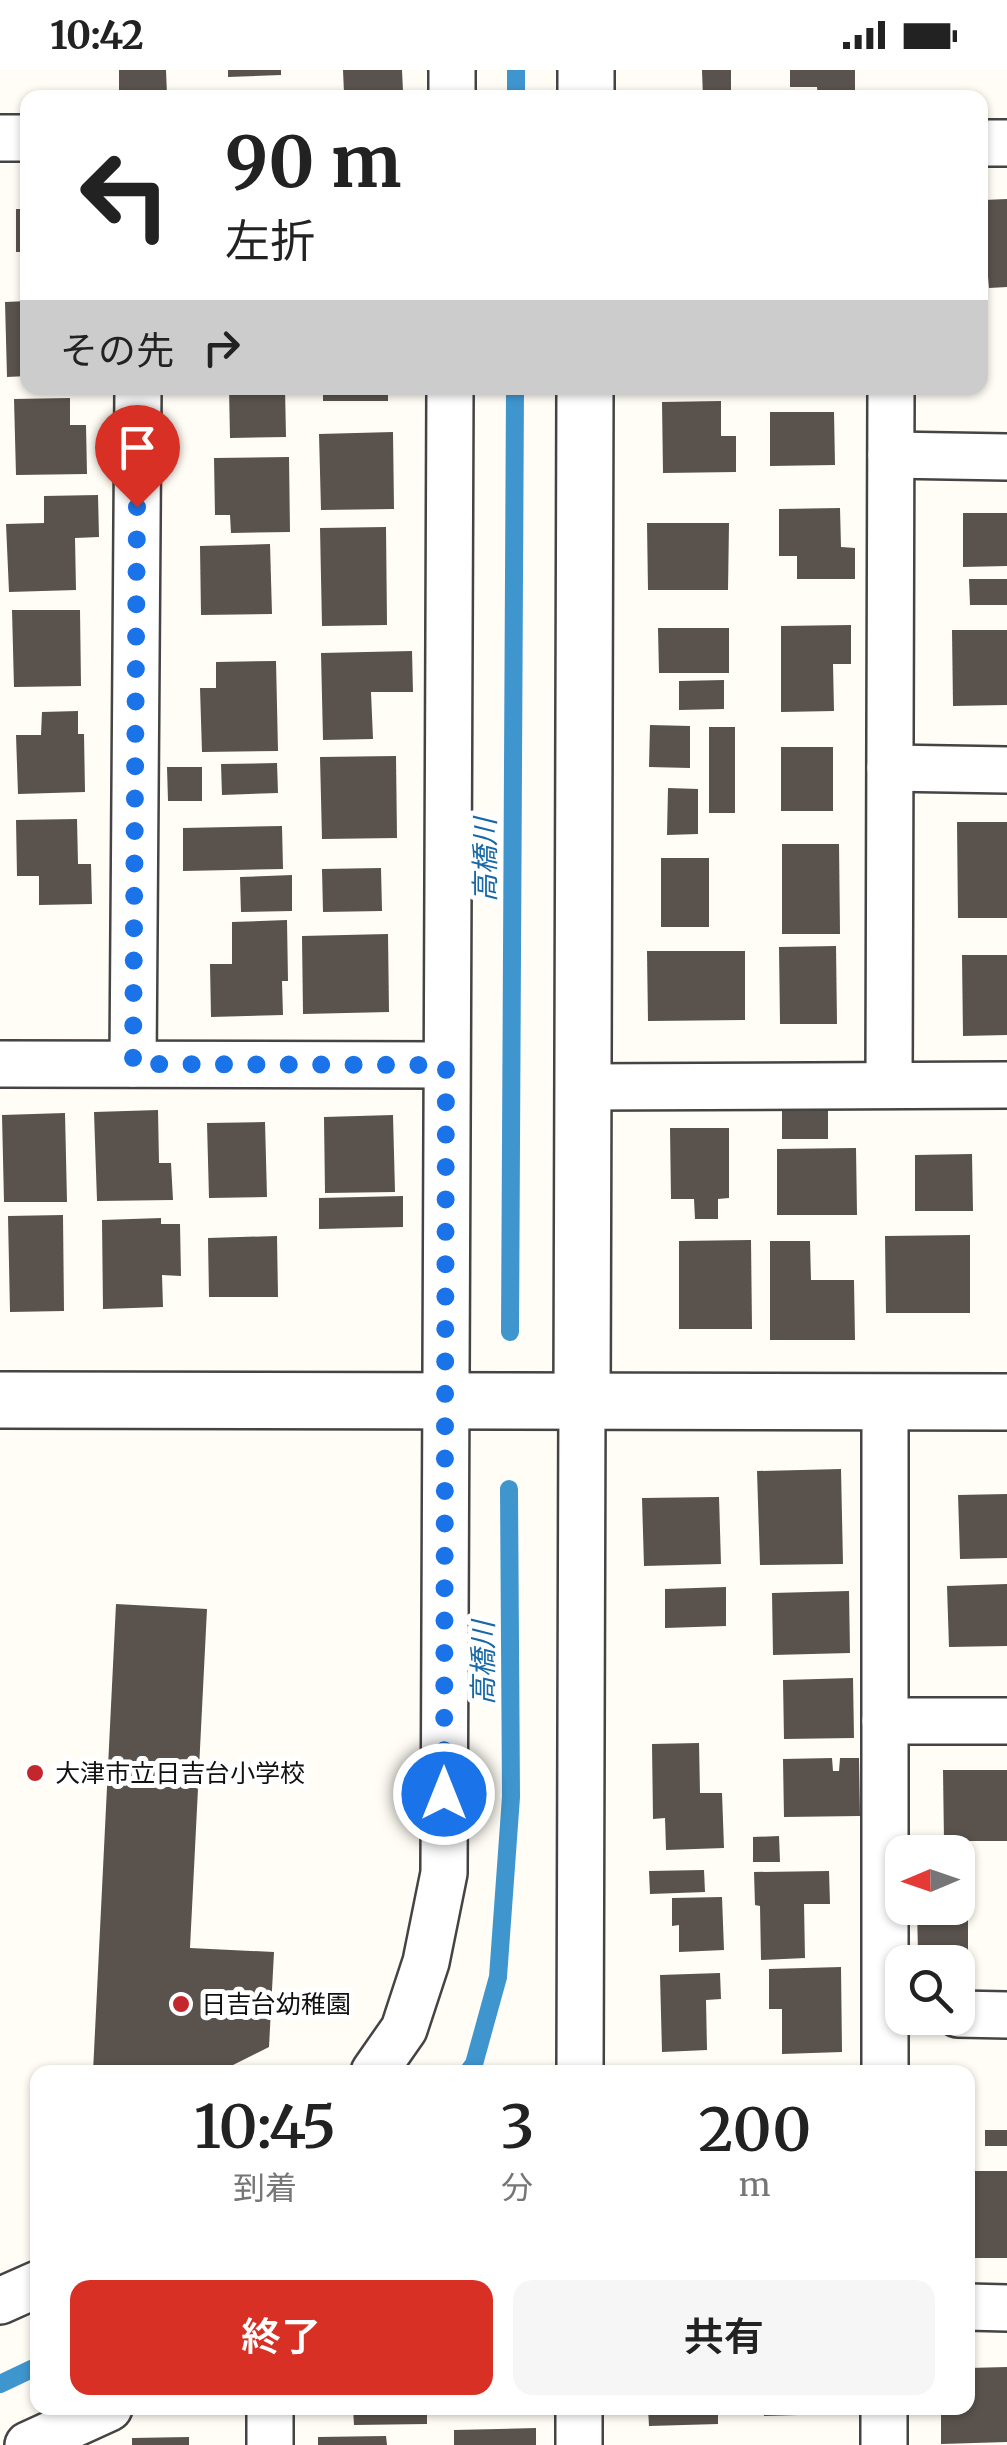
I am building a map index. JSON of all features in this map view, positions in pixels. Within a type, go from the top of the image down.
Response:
[{"type":"street","points":[[133,1064],[138,395]]},
{"type":"street","points":[[379,2065],[404,2030],[426,1962],[444,1872],[450,395]]},
{"type":"street","points":[[580,2065],[585,395]]},
{"type":"street","points":[[889,1084],[890,395]]},
{"type":"street","points":[[890,455],[1007,457]]},
{"type":"street","points":[[890,768],[1007,770]]},
{"type":"street","points":[[0,1064],[446,1065]]},
{"type":"street","points":[[585,1087],[1007,1085]]},
{"type":"street","points":[[0,1400],[1007,1402]]},
{"type":"street","points":[[884,1401],[885,1721],[892,1945]]},
{"type":"street","points":[[885,1721],[1007,1721]]},
{"type":"street","points":[[975,2014],[1007,2015]]},
{"type":"street","points":[[886,2065],[891,2035]]},
{"type":"street","points":[[0,2301],[30,2288]]},
{"type":"street","points":[[975,2307],[1007,2308]]},
{"type":"street","points":[[28,2445],[94,2415]]},
{"type":"street","points":[[270,2415],[270,2445]]},
{"type":"street","points":[[579,2415],[579,2445]]},
{"type":"street","points":[[884,2415],[884,2445]]},
{"type":"building","points":[[119,70],[166,70],[167,90],[119,90]]},
{"type":"building","points":[[228,70],[281,70],[281,75],[228,77]]},
{"type":"building","points":[[343,70],[402,70],[403,90],[344,90]]},
{"type":"building","points":[[702,70],[731,70],[731,90],[703,90]]},
{"type":"building","points":[[790,70],[855,70],[855,90],[790,87]]},
{"type":"building","points":[[1007,199],[1007,287],[989,288],[988,200]]},
{"type":"building","points":[[16,209],[20,209],[20,252],[16,252]]},
{"type":"building","points":[[20,301],[20,376],[7,377],[5,302]]},
{"type":"building","points":[[229,395],[285,395],[286,437],[230,438]]},
{"type":"building","points":[[323,395],[388,395],[388,401],[323,401]]},
{"type":"building","points":[[70,398],[70,425],[86,425],[87,474],[16,475],[14,399]]},
{"type":"building","points":[[721,401],[721,436],[736,436],[736,472],[663,473],[662,402]]},
{"type":"building","points":[[770,412],[834,412],[835,465],[770,466]]},
{"type":"building","points":[[393,432],[394,509],[321,510],[319,434]]},
{"type":"building","points":[[289,457],[290,532],[231,533],[230,515],[215,515],[214,458]]},
{"type":"building","points":[[98,495],[99,537],[75,538],[76,590],[9,592],[6,524],[44,523],[44,496]]},
{"type":"building","points":[[840,508],[841,547],[855,548],[855,579],[797,579],[797,556],[779,556],[779,509]]},
{"type":"building","points":[[963,513],[1007,513],[1007,566],[963,567]]},
{"type":"building","points":[[647,523],[729,523],[728,590],[648,590]]},
{"type":"building","points":[[386,527],[387,625],[322,626],[320,528]]},
{"type":"building","points":[[270,544],[272,614],[201,615],[200,546]]},
{"type":"building","points":[[969,579],[1007,579],[1007,605],[970,605]]},
{"type":"building","points":[[12,610],[80,610],[81,686],[14,687]]},
{"type":"building","points":[[851,625],[851,664],[833,664],[834,711],[781,712],[781,626]]},
{"type":"building","points":[[658,628],[729,628],[729,673],[659,673]]},
{"type":"building","points":[[952,630],[1007,630],[1007,705],[953,706]]},
{"type":"building","points":[[412,651],[413,692],[371,692],[373,739],[323,740],[321,653]]},
{"type":"building","points":[[276,661],[278,751],[202,752],[200,688],[216,688],[216,662]]},
{"type":"building","points":[[724,680],[724,709],[679,710],[679,681]]},
{"type":"building","points":[[78,711],[78,734],[84,734],[85,792],[18,794],[16,735],[41,735],[42,712]]},
{"type":"building","points":[[650,725],[690,726],[690,768],[649,767]]},
{"type":"building","points":[[709,727],[735,727],[735,813],[709,813]]},
{"type":"building","points":[[781,747],[833,747],[833,811],[781,811]]},
{"type":"building","points":[[396,756],[397,838],[322,839],[320,757]]},
{"type":"building","points":[[277,763],[278,793],[222,795],[221,764]]},
{"type":"building","points":[[167,767],[202,767],[202,801],[168,801]]},
{"type":"building","points":[[668,788],[698,789],[698,834],[667,835]]},
{"type":"building","points":[[77,819],[78,864],[91,864],[92,904],[39,905],[39,876],[17,876],[16,820]]},
{"type":"building","points":[[957,822],[1007,822],[1007,918],[958,918]]},
{"type":"building","points":[[282,826],[283,869],[183,871],[183,828]]},
{"type":"building","points":[[782,844],[839,844],[840,934],[782,934]]},
{"type":"building","points":[[661,858],[709,858],[709,927],[661,927]]},
{"type":"building","points":[[381,868],[382,911],[323,912],[322,869]]},
{"type":"building","points":[[292,875],[292,911],[241,912],[240,877]]},
{"type":"building","points":[[287,920],[288,981],[282,981],[283,1015],[211,1017],[210,964],[232,964],[232,922]]},
{"type":"building","points":[[388,934],[389,1012],[303,1014],[302,936]]},
{"type":"building","points":[[836,946],[837,1024],[780,1024],[779,947]]},
{"type":"building","points":[[647,951],[745,951],[745,1020],[648,1021]]},
{"type":"building","points":[[962,955],[1007,955],[1007,1035],[963,1036]]},
{"type":"building","points":[[782,1108],[828,1108],[828,1139],[782,1139]]},
{"type":"building","points":[[158,1110],[159,1163],[171,1163],[173,1200],[97,1201],[94,1112]]},
{"type":"building","points":[[65,1113],[67,1202],[4,1202],[2,1115]]},
{"type":"building","points":[[393,1115],[395,1192],[325,1193],[324,1117]]},
{"type":"building","points":[[265,1122],[267,1197],[209,1198],[207,1123]]},
{"type":"building","points":[[670,1128],[729,1128],[729,1198],[718,1199],[718,1219],[695,1219],[694,1199],[671,1199]]},
{"type":"building","points":[[856,1148],[857,1215],[777,1215],[777,1149]]},
{"type":"building","points":[[972,1154],[973,1211],[915,1211],[915,1155]]},
{"type":"building","points":[[403,1196],[403,1227],[319,1229],[319,1198]]},
{"type":"building","points":[[63,1215],[64,1311],[10,1312],[8,1216]]},
{"type":"building","points":[[161,1218],[161,1224],[180,1224],[181,1276],[162,1275],[163,1307],[103,1309],[102,1220]]},
{"type":"building","points":[[970,1235],[970,1313],[886,1313],[885,1236]]},
{"type":"building","points":[[277,1236],[278,1297],[209,1297],[208,1238]]},
{"type":"building","points":[[751,1240],[752,1329],[679,1329],[679,1241]]},
{"type":"building","points":[[770,1241],[810,1241],[811,1280],[854,1280],[855,1340],[770,1340]]},
{"type":"building","points":[[841,1469],[843,1564],[760,1565],[757,1471]]},
{"type":"building","points":[[1007,1494],[1007,1558],[960,1559],[958,1495]]},
{"type":"building","points":[[719,1497],[721,1564],[644,1566],[642,1498]]},
{"type":"building","points":[[1007,1584],[1007,1646],[949,1647],[947,1586]]},
{"type":"building","points":[[726,1587],[726,1626],[665,1628],[665,1589]]},
{"type":"building","points":[[849,1591],[850,1653],[773,1655],[772,1593]]},
{"type":"building","points":[[116,1604],[207,1609],[190,1948],[274,1952],[269,2047],[233,2065],[93,2065]]},
{"type":"building","points":[[853,1678],[854,1738],[784,1739],[783,1680]]},
{"type":"building","points":[[699,1743],[700,1793],[722,1793],[724,1848],[666,1850],[665,1818],[653,1819],[652,1744]]},
{"type":"building","points":[[832,1758],[833,1771],[839,1771],[840,1758],[859,1758],[860,1816],[784,1817],[783,1759]]},
{"type":"building","points":[[943,1770],[1007,1770],[1007,1841],[975,1841],[975,1835],[944,1835]]},
{"type":"building","points":[[779,1836],[780,1862],[753,1862],[753,1837]]},
{"type":"building","points":[[704,1870],[705,1892],[650,1894],[649,1871]]},
{"type":"building","points":[[829,1871],[830,1904],[804,1904],[805,1958],[761,1960],[760,1906],[755,1905],[754,1872]]},
{"type":"building","points":[[722,1897],[724,1950],[679,1952],[679,1925],[672,1926],[672,1898]]},
{"type":"building","points":[[917,1925],[968,1925],[968,1945],[918,1945]]},
{"type":"building","points":[[841,1967],[842,2052],[782,2054],[782,2009],[769,2009],[769,1969]]},
{"type":"building","points":[[720,1973],[721,1999],[706,2000],[707,2050],[662,2052],[660,1975]]},
{"type":"building","points":[[985,2130],[1007,2130],[1007,2146],[985,2146]]},
{"type":"building","points":[[975,2171],[1007,2171],[1007,2258],[975,2258]]},
{"type":"building","points":[[1007,2367],[1007,2442],[941,2444],[941,2415],[975,2415],[975,2368]]},
{"type":"building","points":[[353,2415],[427,2415],[427,2424],[354,2425]]},
{"type":"building","points":[[648,2415],[718,2415],[718,2424],[649,2426]]},
{"type":"building","points":[[536,2428],[536,2445],[454,2445],[454,2430]]},
{"type":"building","points":[[386,2436],[387,2445],[318,2445],[318,2437]]},
{"type":"building","points":[[189,2437],[189,2445],[132,2445],[132,2438]]},
{"type":"waterway","name":"高橋川","points":[[516,70],[516,90]]},
{"type":"waterway","name":"高橋川","points":[[510,1332],[515,395]]},
{"type":"waterway","name":"高橋川","points":[[473,2065],[498,1977],[511,1797],[509,1489]]},
{"type":"waterway","name":"高橋川","points":[[0,2384],[30,2370]]},
{"type":"place","name":"大津市立日吉台小学校","points":[[35,1773]]},
{"type":"place","name":"日吉台幼稚園","points":[[181,2004]]},
{"type":"route","points":[[137,507],[133,1064],[446,1065],[444,1794]]}]
